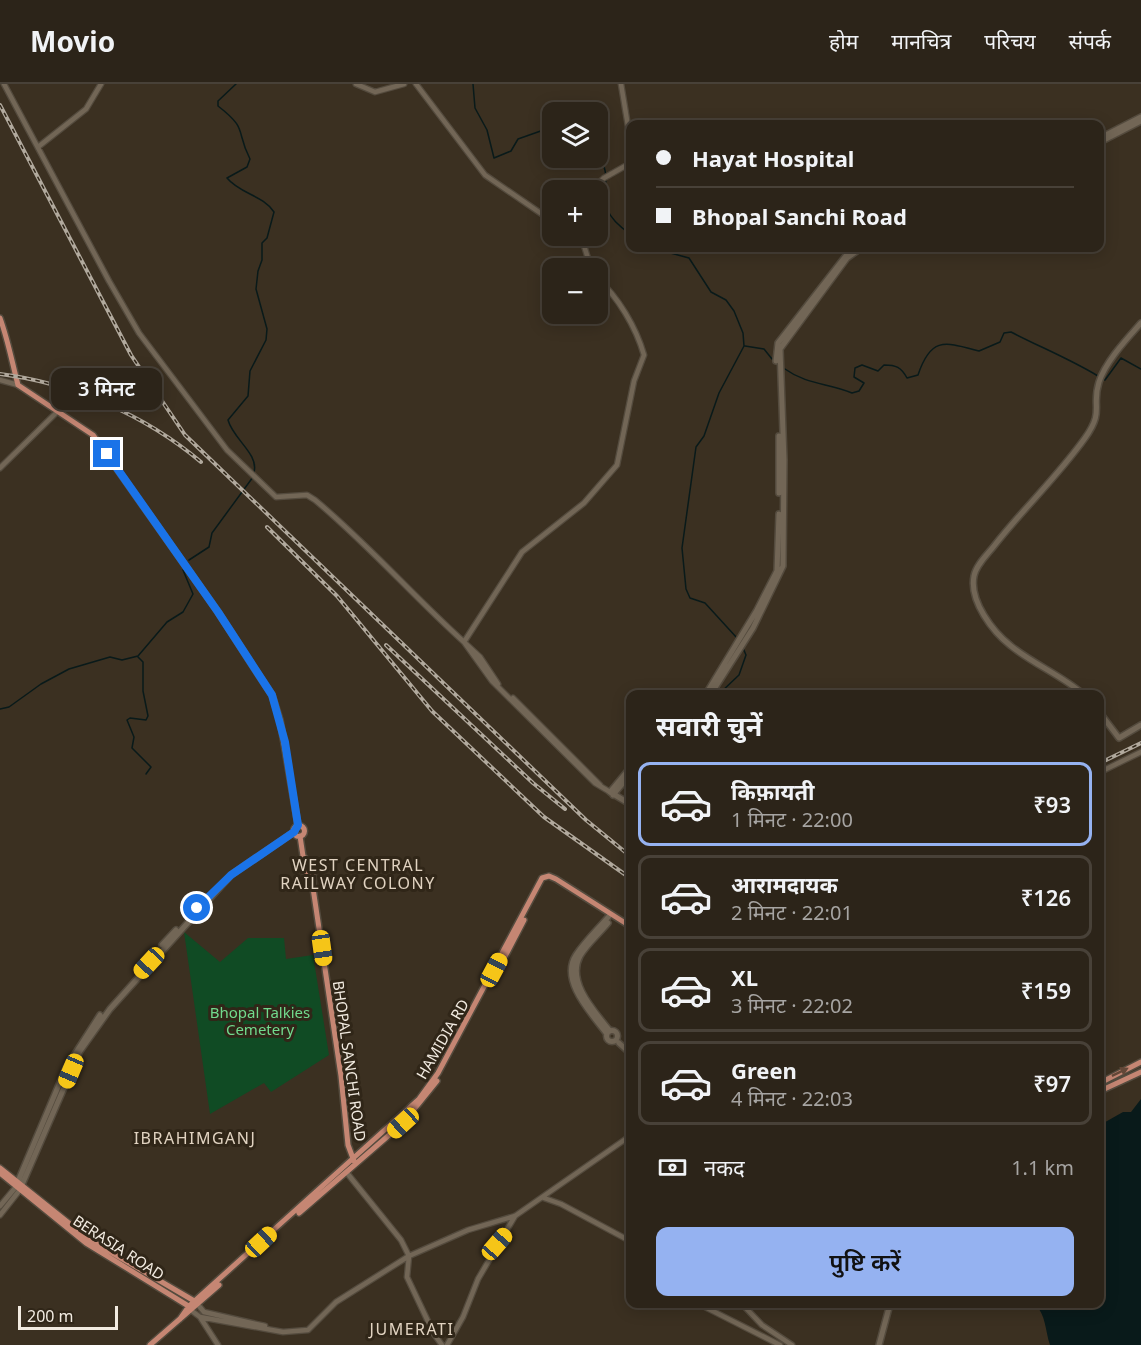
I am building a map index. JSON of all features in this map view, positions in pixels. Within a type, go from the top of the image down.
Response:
[{"type":"main road","points":[[1104,136],[1141,119]]},
{"type":"main road","points":[[1104,140],[1141,119]]},
{"type":"main road","points":[[708,690],[757,610],[778,567],[780,427],[776,348],[849,252]]},
{"type":"main road","points":[[714,690],[753,628],[783,566],[784,460],[780,349],[848,258],[856,252]]},
{"type":"main road","points":[[0,318],[15,362],[14,374],[18,385],[93,435],[199,584],[272,695],[285,742],[298,825],[294,832],[240,868],[225,882],[135,976],[96,1021],[77,1049],[18,1187]]},
{"type":"main road","points":[[1078,690],[1011,647],[998,634],[984,615],[973,579],[976,570],[1002,536],[1085,438],[1097,419],[1098,384],[1104,371],[1141,323]]},
{"type":"main road","points":[[1104,718],[1119,738],[1141,725]]},
{"type":"main road","points":[[626,776],[611,793],[626,802]]},
{"type":"main road","name":"BHOPAL SANCHI ROAD","points":[[298,825],[304,829],[300,836],[306,876],[313,888],[348,1136],[354,1163]]},
{"type":"main road","points":[[294,832],[300,836]]},
{"type":"main road","points":[[515,933],[540,881],[546,876],[626,924]]},
{"type":"main road","points":[[150,1345],[354,1163],[403,1123],[433,1087],[543,883],[548,880],[558,882]]},
{"type":"main road","points":[[611,916],[577,958],[576,974],[583,995],[609,1033],[616,1032],[616,1041],[626,1050]]},
{"type":"main road","points":[[1104,1081],[1141,1062]]},
{"type":"main road","points":[[1104,1088],[1141,1072]]},
{"type":"main road","points":[[197,1304],[202,1296],[346,1173],[354,1163]]},
{"type":"main road","name":"BERASIA ROAD","points":[[0,1168],[18,1187],[86,1243],[191,1309]]},
{"type":"main road","name":"BERASIA ROAD","points":[[0,1173],[90,1240],[197,1304]]},
{"type":"main road","points":[[182,1294],[202,1296]]},
{"type":"main road","points":[[879,1345],[889,1308]]},
{"type":"street","points":[[4,84],[139,333],[227,450],[276,497],[307,495],[364,543],[436,617],[480,657],[498,684],[526,713],[611,793]]},
{"type":"street","points":[[38,147],[86,109],[101,84]]},
{"type":"street","points":[[356,84],[375,92],[404,84]]},
{"type":"street","points":[[416,84],[485,175],[542,214]]},
{"type":"street","points":[[621,84],[627,120]]},
{"type":"street","points":[[602,180],[626,166]]},
{"type":"street","points":[[465,643],[522,552],[584,502],[617,465],[634,381],[644,355],[625,313],[608,289]]},
{"type":"street","points":[[0,380],[18,385]]},
{"type":"street","points":[[0,468],[58,411]]},
{"type":"street","points":[[1104,770],[1141,752]]},
{"type":"street","points":[[200,1317],[291,1331],[308,1330],[336,1302],[409,1256],[468,1230],[515,1216],[626,1140]]},
{"type":"street","points":[[346,1173],[401,1240],[409,1256],[407,1277],[434,1335],[442,1345]]},
{"type":"street","points":[[0,1206],[18,1187]]},
{"type":"street","points":[[0,1215],[18,1187]]},
{"type":"street","points":[[543,1198],[561,1204],[626,1239]]},
{"type":"street","points":[[447,1345],[463,1317],[478,1279],[515,1216]]},
{"type":"street","points":[[197,1304],[206,1313],[291,1331]]},
{"type":"street","points":[[707,1308],[780,1345],[784,1340]]},
{"type":"street","points":[[746,1308],[762,1325],[792,1345]]},
{"type":"street","name":"BERASIA ROAD","points":[[191,1309],[200,1317],[218,1345]]},
{"type":"green space","name":"Bhopal Talkies Cemetery","points":[[184,932],[220,962],[248,938],[284,938],[286,959],[313,955],[329,1055],[271,1092],[264,1083],[210,1114]]},
{"type":"shaded area","points":[[1141,1099],[1141,1345],[1050,1345],[1039,1308],[1104,1308],[1104,1123],[1123,1112],[1131,1112]]},
{"type":"waterway","points":[[236,84],[218,101],[218,106],[238,126],[250,159],[247,167],[227,178],[238,188],[264,202],[274,212],[267,238],[262,243],[262,260],[256,289],[267,329],[266,340],[250,371],[248,396],[228,420],[253,459],[254,472]]},
{"type":"waterway","points":[[473,84],[475,108],[487,130],[494,158],[511,151],[518,139],[542,131]]},
{"type":"waterway","points":[[604,168],[606,175],[605,203],[608,212],[626,231]]},
{"type":"waterway","points":[[667,252],[689,258],[711,292],[726,300],[734,311],[743,333],[744,346],[719,393],[704,436],[696,447],[682,548],[686,589],[690,598],[705,603],[737,638]]},
{"type":"waterway","points":[[785,369],[810,381],[852,393],[859,391],[864,383],[854,377],[855,368],[862,365],[878,371],[884,365],[895,366],[903,371],[907,378],[918,375],[923,362],[934,348],[948,344],[979,351],[1000,342],[1004,333],[1011,332],[1098,376]]},
{"type":"waterway","points":[[745,346],[764,349],[772,359]]},
{"type":"waterway","points":[[1103,379],[1105,380],[1121,358],[1141,369]]},
{"type":"waterway","points":[[189,560],[209,547],[212,533],[253,477]]},
{"type":"waterway","points":[[0,709],[9,707],[41,684],[69,669],[110,657],[122,660],[138,656],[167,622],[183,612],[193,594],[183,570]]},
{"type":"waterway","points":[[723,690],[739,675],[746,655],[743,648]]},
{"type":"waterway","points":[[138,657],[143,662],[143,691],[148,716],[146,720],[130,718],[127,720],[134,737],[132,748],[151,767],[146,774]]},
{"type":"railway","points":[[0,105],[131,355],[185,435],[586,820],[626,853]]},
{"type":"railway","points":[[0,374],[54,385],[106,404],[156,430],[201,462]]},
{"type":"railway","points":[[267,527],[337,596],[432,711],[544,817],[626,875]]},
{"type":"railway","points":[[386,645],[533,783],[565,809]]},
{"type":"railway","points":[[1104,761],[1141,743]]},
{"type":"district","name":"WEST CENTRAL RAILWAY COLONY","points":[[358,874]]},
{"type":"district","name":"IBRAHIMGANJ","points":[[195,1138]]},
{"type":"district","name":"JUMERATI","points":[[412,1329]]},
{"type":"route","points":[[107,454],[218,612],[272,695],[288,757],[298,825],[294,828],[294,832],[267,848],[231,875],[197,908]]}]
